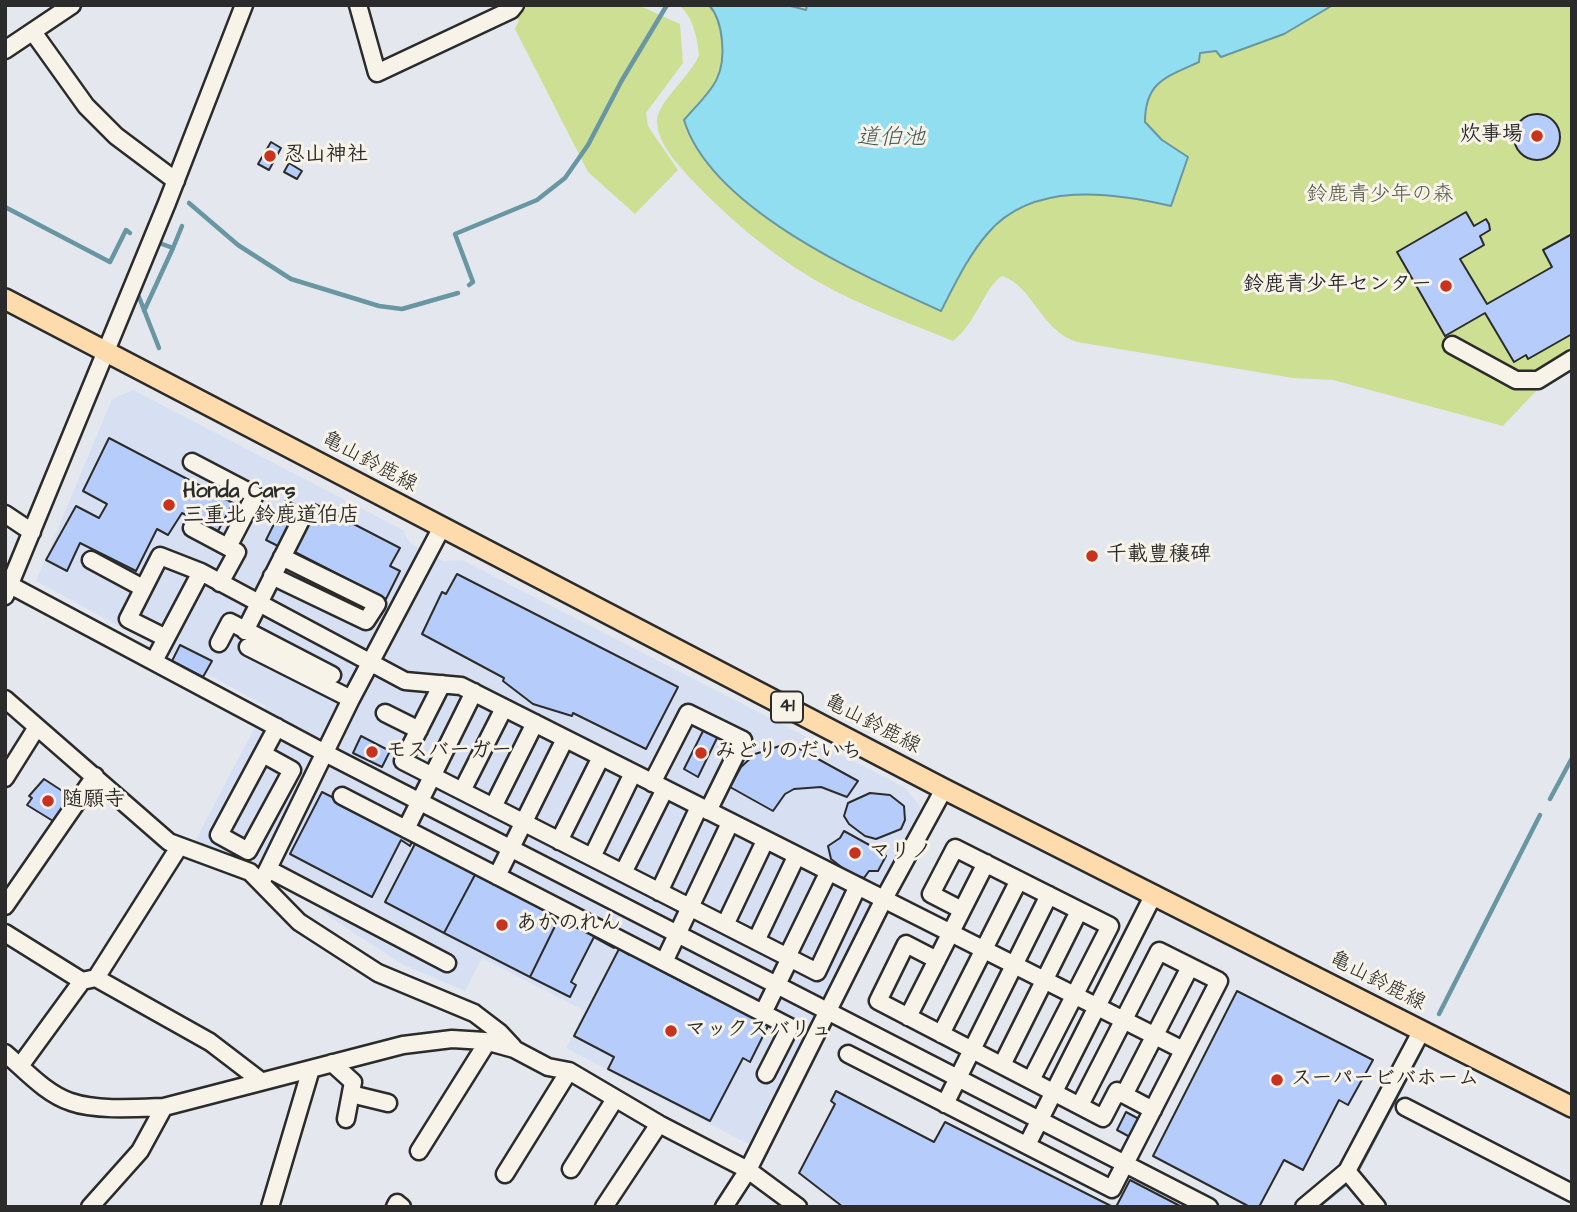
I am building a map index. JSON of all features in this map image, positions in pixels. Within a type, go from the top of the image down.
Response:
[{"type":"main road","name":"亀山鈴鹿線","points":[[5,299],[944,789],[1572,1107]]},
{"type":"street","points":[[5,50],[72,5]]},
{"type":"street","points":[[244,5],[176,181],[8,591],[276,723],[324,753],[1209,1207]]},
{"type":"street","points":[[358,5],[377,73],[511,10],[515,5]]},
{"type":"street","points":[[33,32],[86,106],[116,136],[176,181]]},
{"type":"street","points":[[1452,345],[1516,380],[1538,380],[1572,359]]},
{"type":"street","points":[[192,462],[254,495],[228,547]]},
{"type":"street","points":[[5,514],[32,532]]},
{"type":"street","points":[[246,639],[259,603],[301,520]]},
{"type":"street","points":[[265,876],[370,660],[442,527]]},
{"type":"street","points":[[192,528],[237,552],[220,583]]},
{"type":"street","points":[[166,638],[128,619],[160,556],[201,572],[405,681],[461,686],[474,692],[796,857],[858,888],[885,897],[1184,1050]]},
{"type":"street","points":[[272,576],[366,621],[377,604],[282,557]]},
{"type":"street","points":[[91,560],[144,588]]},
{"type":"street","points":[[154,661],[201,572]]},
{"type":"street","points":[[219,643],[230,622],[246,639],[351,699]]},
{"type":"street","points":[[246,639],[332,676]]},
{"type":"street","points":[[442,684],[403,761],[817,972],[858,888]]},
{"type":"street","points":[[406,829],[474,692]]},
{"type":"street","points":[[5,699],[179,847],[265,876],[447,963]]},
{"type":"street","points":[[462,791],[504,708]]},
{"type":"street","points":[[385,713],[418,730]]},
{"type":"street","points":[[623,873],[688,713],[743,740],[659,892]]},
{"type":"street","points":[[263,754],[292,770],[248,851],[219,835],[263,754],[276,723]]},
{"type":"street","points":[[493,807],[535,723]]},
{"type":"street","points":[[7,772],[37,727]]},
{"type":"street","points":[[497,876],[565,739]]},
{"type":"street","points":[[559,841],[601,757]]},
{"type":"street","points":[[592,858],[633,773]]},
{"type":"street","points":[[5,906],[95,776]]},
{"type":"street","points":[[724,1207],[748,1170],[885,897],[944,789]]},
{"type":"street","points":[[342,796],[790,1027],[766,1074]]},
{"type":"street","points":[[272,807],[294,817]]},
{"type":"street","points":[[664,962],[730,823]]},
{"type":"street","points":[[725,925],[765,841]]},
{"type":"street","points":[[20,1066],[89,980],[179,847]]},
{"type":"street","points":[[962,910],[931,894],[955,848],[1110,926],[1031,1080]]},
{"type":"street","points":[[756,941],[796,857]]},
{"type":"street","points":[[908,1017],[986,863]]},
{"type":"street","points":[[763,1013],[828,873]]},
{"type":"street","points":[[265,876],[309,928],[378,973],[474,1013],[499,1032],[514,1049]]},
{"type":"street","points":[[941,1034],[1019,880]]},
{"type":"street","points":[[1027,1145],[1154,894]]},
{"type":"street","points":[[944,1104],[1049,895]]},
{"type":"street","points":[[1002,1065],[1079,911]]},
{"type":"street","points":[[5,933],[210,1042],[261,1081]]},
{"type":"street","points":[[937,960],[906,944],[878,1001],[1104,1118],[1117,1091],[1153,1110]]},
{"type":"street","points":[[848,1054],[1112,1189],[1219,981],[1159,951],[1080,1105]]},
{"type":"street","points":[[1124,1095],[1190,967]]},
{"type":"street","points":[[1304,1207],[1347,1171],[1422,1030]]},
{"type":"street","points":[[5,1053],[50,1091],[72,1103],[128,1108],[164,1107],[429,1041],[488,1041],[514,1049],[548,1067],[569,1071],[659,1124],[748,1170],[798,1207]]},
{"type":"street","points":[[419,1151],[488,1041]]},
{"type":"street","points":[[332,1063],[354,1082],[346,1119]]},
{"type":"street","points":[[270,1207],[311,1069]]},
{"type":"street","points":[[505,1174],[569,1071]]},
{"type":"street","points":[[351,1094],[388,1103]]},
{"type":"street","points":[[571,1169],[615,1099]]},
{"type":"street","points":[[99,1204],[140,1151],[164,1107]]},
{"type":"street","points":[[1405,1107],[1572,1193]]},
{"type":"street","points":[[604,1207],[659,1124]]},
{"type":"street","points":[[1347,1171],[1377,1207]]},
{"type":"street","points":[[395,1207],[397,1203],[402,1207]]},
{"type":"shaded area","points":[[133,390],[403,530],[410,543],[443,561],[462,560],[904,787],[921,807],[750,1145],[566,1048],[585,1011],[482,958],[465,991],[402,964],[328,916],[286,875],[195,841],[266,706],[36,581],[112,399]]},
{"type":"green space","points":[[519,5],[638,5],[680,24],[683,63],[646,113],[648,126],[678,170],[635,214],[588,172],[515,29],[519,20],[514,13]]},
{"type":"green space","name":"鈴鹿青少年の森","points":[[678,5],[1572,5],[1572,364],[1538,389],[1503,426],[1333,380],[1293,378],[1077,342],[1054,328],[1022,289],[1002,276],[990,288],[968,325],[953,341],[893,317],[835,291],[777,255],[724,212],[669,153],[660,137],[658,114],[699,55],[691,21]]},
{"type":"water","name":"道伯池","points":[[709,5],[787,5],[806,10],[807,5],[1333,5],[1284,34],[1221,57],[1216,51],[1200,53],[1199,62],[1167,77],[1153,89],[1145,122],[1162,140],[1188,157],[1171,206],[1099,195],[1050,198],[1027,205],[1006,216],[988,233],[962,270],[941,311],[872,279],[793,236],[725,182],[700,152],[684,120],[708,93],[721,66],[721,32]]},
{"type":"building","name":"炊事場","points":[[1537,114],[1553,121],[1560,137],[1553,153],[1537,160],[1521,153],[1514,137],[1521,121]]},
{"type":"building","name":"忍山神社","points":[[271,142],[281,148],[269,170],[258,164]]},
{"type":"building","points":[[289,163],[302,171],[297,179],[284,172]]},
{"type":"building","name":"鈴鹿青少年センター","points":[[1466,212],[1474,226],[1486,219],[1489,224],[1490,230],[1480,236],[1484,245],[1460,259],[1487,304],[1552,267],[1543,250],[1572,234],[1572,334],[1528,359],[1526,355],[1514,362],[1485,313],[1445,336],[1397,252]]},
{"type":"building","name":"Honda Cars 三重北 鈴鹿道伯店","points":[[109,438],[233,503],[218,531],[182,513],[168,535],[157,529],[136,571],[80,543],[67,571],[46,560],[76,506],[99,518],[107,504],[83,491]]},
{"type":"building","points":[[286,500],[311,513],[315,504],[400,548],[390,566],[400,571],[386,599],[291,550],[308,516],[298,511],[280,547],[266,540]]},
{"type":"building","points":[[457,574],[678,687],[646,749],[573,713],[572,716],[533,704],[503,681],[504,678],[422,634],[442,592],[446,594]]},
{"type":"building","points":[[180,645],[212,661],[203,677],[172,661]]},
{"type":"building","name":"みどりのだいち","points":[[704,729],[718,736],[698,777],[684,769]]},
{"type":"building","name":"モスバーガー","points":[[361,736],[390,751],[382,767],[353,753]]},
{"type":"building","points":[[789,743],[858,781],[847,797],[821,787],[794,789],[785,794],[773,811],[730,787],[741,767],[755,754]]},
{"type":"building","name":"随願寺","points":[[44,779],[70,796],[53,821],[27,805],[32,798],[29,796]]},
{"type":"building","points":[[322,792],[414,838],[410,846],[401,840],[372,897],[290,854]]},
{"type":"building","points":[[870,793],[890,795],[904,806],[905,820],[901,829],[876,839],[865,836],[849,824],[844,816],[848,803]]},
{"type":"building","name":"マリノ","points":[[844,831],[886,856],[878,871],[869,871],[864,878],[849,873],[831,859],[828,846],[840,838]]},
{"type":"building","points":[[417,840],[477,871],[444,933],[385,902]]},
{"type":"building","name":"あかのれん","points":[[477,871],[560,916],[530,977],[444,933]]},
{"type":"building","points":[[560,916],[615,944],[614,948],[594,937],[571,982],[576,985],[570,997],[530,977]]},
{"type":"building","name":"マックスバリュ","points":[[619,949],[629,955],[632,949],[650,958],[648,964],[708,995],[712,990],[768,1026],[750,1062],[743,1058],[710,1121],[608,1069],[614,1057],[574,1036]]},
{"type":"building","name":"スーパービバホーム","points":[[1237,991],[1373,1060],[1348,1105],[1339,1100],[1303,1170],[1284,1160],[1259,1207],[1250,1207],[1153,1156]]},
{"type":"building","points":[[836,1091],[934,1142],[945,1122],[1113,1207],[843,1207],[799,1173],[835,1104],[831,1101]]},
{"type":"building","points":[[1126,1112],[1139,1119],[1130,1137],[1117,1130]]},
{"type":"building","points":[[1130,1180],[1182,1207],[1116,1207]]},
{"type":"waterway","points":[[469,285],[473,282],[455,234],[537,200],[565,178],[588,145],[622,80],[667,5]]},
{"type":"waterway","points":[[189,203],[238,245],[291,279],[379,306],[402,309],[458,293]]},
{"type":"waterway","points":[[5,207],[110,262],[126,230],[130,233]]},
{"type":"waterway","points":[[162,244],[173,248],[182,226]]},
{"type":"waterway","points":[[144,311],[173,248]]},
{"type":"waterway","points":[[139,297],[159,348]]},
{"type":"waterway","points":[[1550,799],[1572,758]]},
{"type":"waterway","points":[[1439,1014],[1540,815]]},
{"type":"waterway","points":[[1357,1171],[1421,1050]]},
{"type":"waterway","points":[[1317,1207],[1348,1182]]},
{"type":"place","name":"炊事場","points":[[1537,136]]},
{"type":"place","name":"忍山神社","points":[[270,156]]},
{"type":"place","name":"鈴鹿青少年センター","points":[[1446,286]]},
{"type":"place","name":"Honda Cars 三重北 鈴鹿道伯店","points":[[169,505]]},
{"type":"place","name":"千載豊穣碑","points":[[1092,556]]},
{"type":"place","name":"モスバーガー","points":[[372,752]]},
{"type":"place","name":"みどりのだいち","points":[[701,753]]},
{"type":"place","name":"随願寺","points":[[48,801]]},
{"type":"place","name":"マリノ","points":[[855,853]]},
{"type":"place","name":"あかのれん","points":[[502,925]]},
{"type":"place","name":"マックスバリュ","points":[[671,1031]]},
{"type":"place","name":"スーパービバホーム","points":[[1277,1080]]}]
